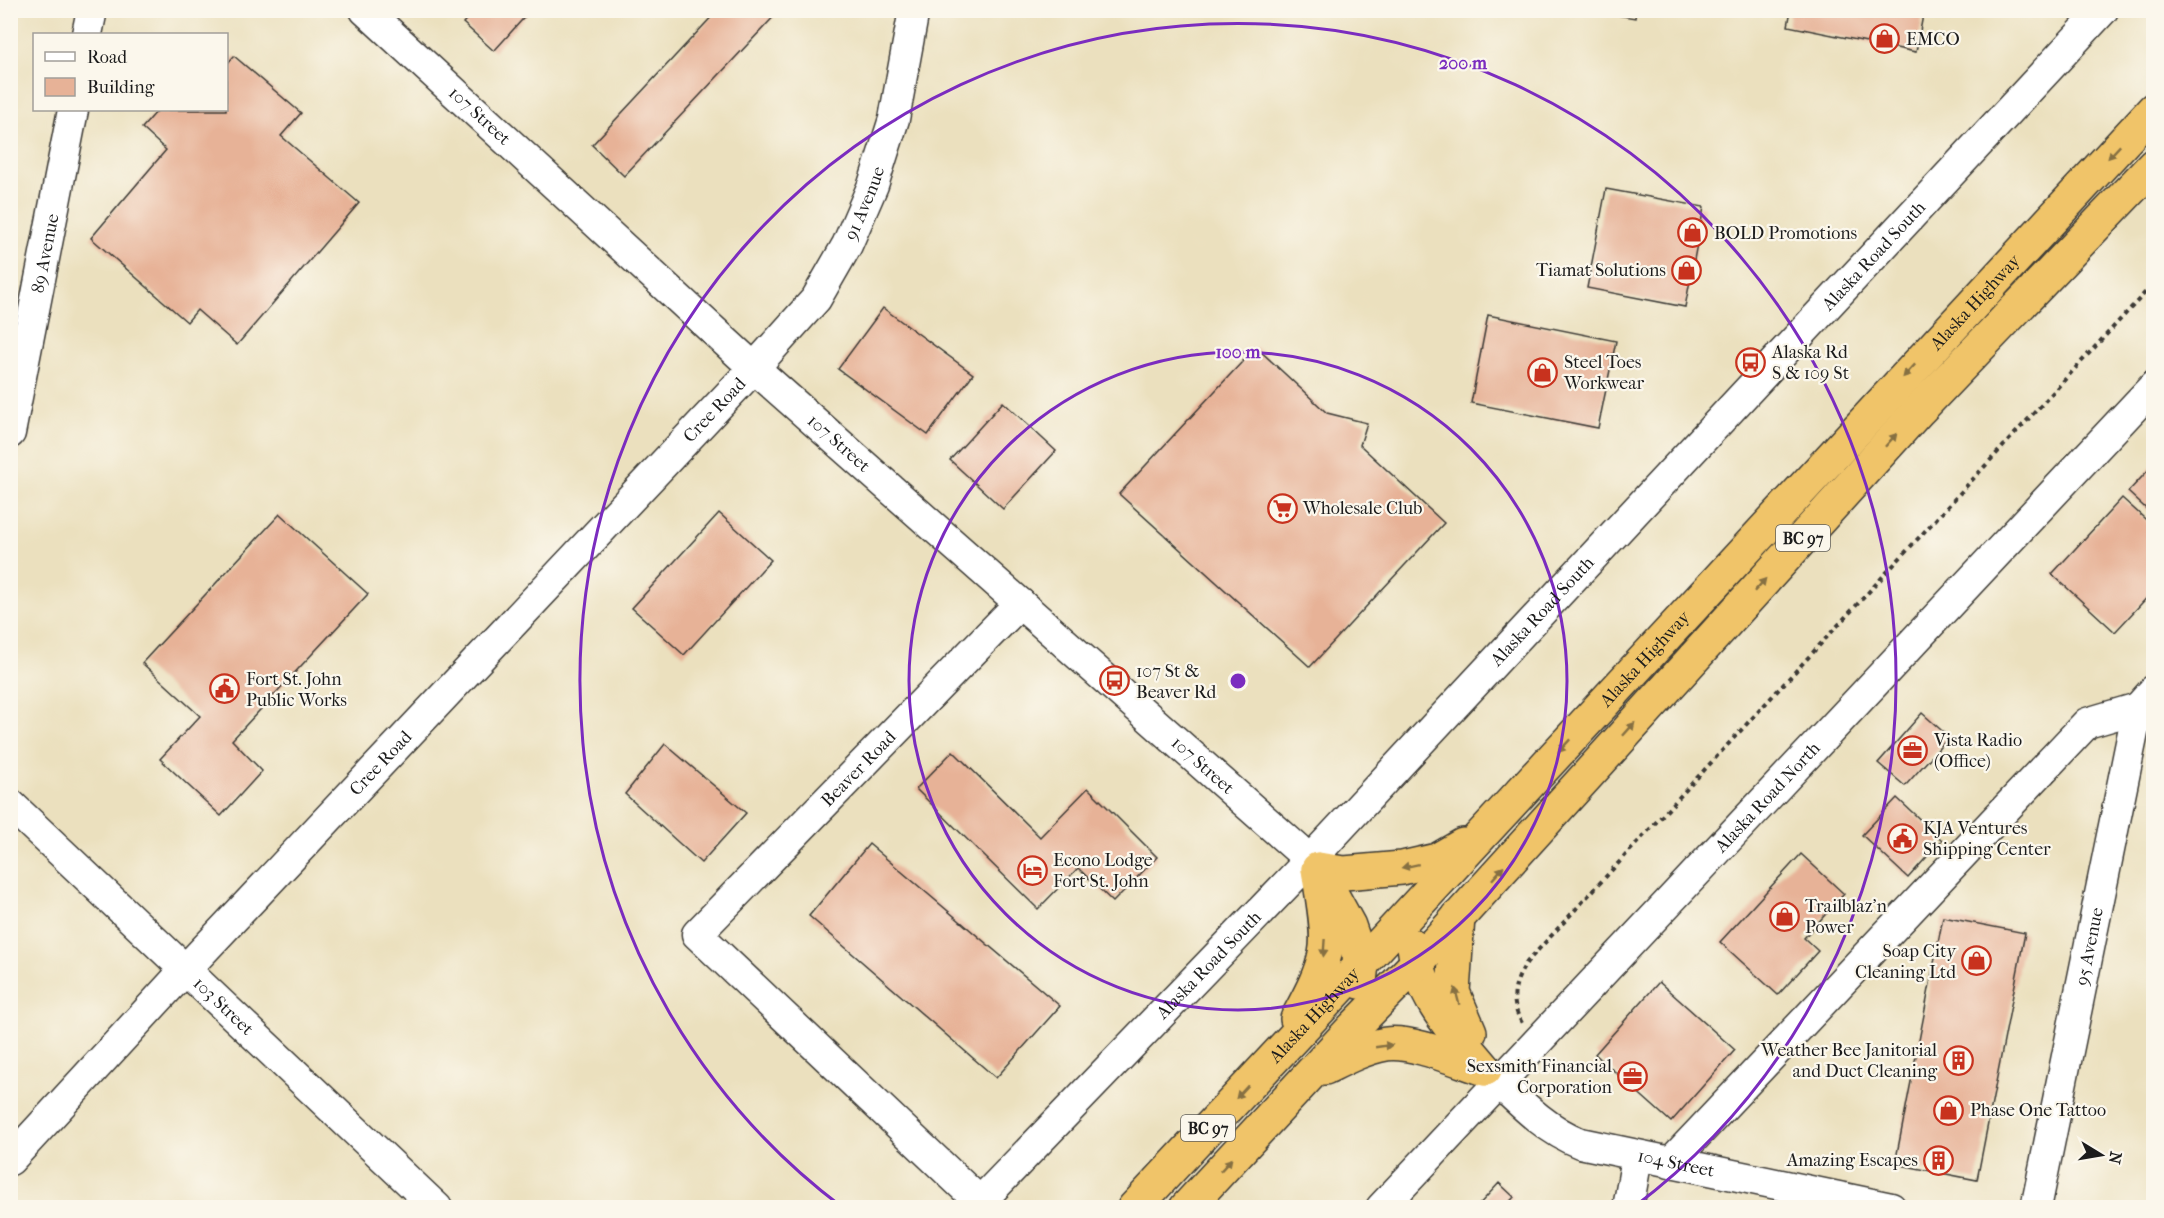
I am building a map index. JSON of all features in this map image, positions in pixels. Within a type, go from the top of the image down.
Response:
[{"type":"highway","name":"Alaska Highway","points":[[1134,1208],[2154,109]]},
{"type":"highway","name":"Alaska Highway","points":[[1186,1208],[1354,1027],[1416,964],[1919,410],[2154,165]]},
{"type":"highway","points":[[1314,864],[1344,873],[1402,868],[1437,860],[1482,835]]},
{"type":"highway","points":[[1314,864],[1349,926],[1362,964],[1354,1027]]},
{"type":"highway","points":[[1282,1049],[1316,982],[1326,951],[1324,918],[1314,864]]},
{"type":"highway","points":[[1410,912],[1416,964],[1427,991],[1442,1018],[1492,1076]]},
{"type":"highway","points":[[1458,917],[1454,992],[1492,1076]]},
{"type":"highway","points":[[1310,1075],[1358,1051],[1388,1044],[1420,1047],[1492,1076]]},
{"type":"street","points":[[87,33],[92,10]]},
{"type":"street","name":"107 Street","points":[[365,10],[754,368],[1314,864]]},
{"type":"street","name":"91 Avenue","points":[[754,368],[816,299],[847,245],[873,185],[894,118],[914,10]]},
{"type":"street","name":"Alaska Road South","points":[[977,1205],[1314,864],[2103,10]]},
{"type":"street","name":"89 Avenue","points":[[10,433],[73,111]]},
{"type":"street","name":"Cree Road","points":[[10,1160],[185,970],[754,368]]},
{"type":"street","name":"Alaska Road North","points":[[1381,1208],[1492,1076],[1535,1044],[2154,386]]},
{"type":"street","name":"Beaver Road","points":[[977,1205],[697,934],[1020,603]]},
{"type":"street","points":[[1670,1163],[2087,723],[2146,699]]},
{"type":"street","name":"95 Avenue","points":[[2036,1208],[2146,699]]},
{"type":"street","name":"103 Street","points":[[10,804],[437,1208]]},
{"type":"street","name":"104 Street","points":[[1492,1076],[1544,1124],[1564,1137],[1598,1148],[1836,1202],[1891,1208]]},
{"type":"street","points":[[1628,1208],[1637,1157]]},
{"type":"path","points":[[1535,1044],[1516,1013],[1517,978],[1527,962],[2154,283]]},
{"type":"building","points":[[475,10],[531,10],[494,51],[463,23]]},
{"type":"building","points":[[718,10],[780,10],[624,176],[592,145]]},
{"type":"building","points":[[1605,10],[1636,10],[1635,18],[1604,13]]},
{"type":"building","name":"EMCO","points":[[1791,10],[1924,10],[1916,52],[1788,26]]},
{"type":"building","points":[[234,56],[301,113],[281,136],[359,203],[237,345],[197,310],[187,322],[91,238],[166,150],[142,128],[157,111],[228,111],[228,63]]},
{"type":"building","points":[[1606,189],[1704,207],[1685,307],[1587,288]]},
{"type":"building","points":[[883,308],[973,374],[928,435],[838,369]]},
{"type":"building","name":"Steel Toes Workwear","points":[[1488,315],[1616,341],[1598,428],[1471,403]]},
{"type":"building","name":"Wholesale Club","points":[[1256,347],[1327,413],[1367,423],[1360,445],[1444,523],[1310,667],[1119,494]]},
{"type":"building","points":[[1003,402],[1056,451],[1003,509],[950,460]]},
{"type":"building","points":[[2154,464],[2154,516],[2128,492]]},
{"type":"building","points":[[2122,498],[2154,527],[2154,590],[2115,632],[2052,574]]},
{"type":"building","points":[[719,513],[771,560],[684,655],[632,608]]},
{"type":"building","name":"Fort St. John Public Works","points":[[280,514],[368,594],[232,740],[262,771],[221,816],[160,759],[200,716],[142,663]]},
{"type":"building","name":"Vista Radio (Office)","points":[[1922,713],[1949,737],[1905,786],[1878,763]]},
{"type":"building","points":[[665,744],[746,813],[701,863],[625,794]]},
{"type":"building","points":[[953,751],[1040,837],[1088,788],[1157,857],[1113,902],[1078,868],[1038,909],[916,789]]},
{"type":"building","name":"KJA Ventures Shipping Center","points":[[1897,798],[1942,840],[1908,878],[1862,835]]},
{"type":"building","points":[[869,844],[1060,1006],[996,1078],[809,916]]},
{"type":"building","name":"Trailblaz'n Power","points":[[1801,854],[1844,894],[1804,938],[1818,951],[1778,995],[1720,942]]},
{"type":"building","points":[[1943,917],[2025,933],[1977,1180],[1895,1164]]},
{"type":"building","points":[[1659,982],[1735,1050],[1671,1122],[1595,1054]]},
{"type":"building","points":[[1499,1183],[1514,1197],[1504,1208],[1476,1208]]},
{"type":"place","name":"EMCO","points":[[1885,39]]},
{"type":"place","name":"BOLD Promotions","points":[[1693,233]]},
{"type":"place","name":"Tiamat Solutions","points":[[1687,270]]},
{"type":"place","name":"Alaska Rd S & 109 St","points":[[1751,362]]},
{"type":"place","name":"Steel Toes Workwear","points":[[1543,372]]},
{"type":"place","name":"Wholesale Club","points":[[1282,508]]},
{"type":"place","name":"107 St & Beaver Rd","points":[[1115,681]]},
{"type":"place","name":"Fort St. John Public Works","points":[[225,689]]},
{"type":"place","name":"Vista Radio (Office)","points":[[1913,750]]},
{"type":"place","name":"KJA Ventures Shipping Center","points":[[1902,838]]},
{"type":"place","name":"Econo Lodge Fort St. John","points":[[1032,870]]},
{"type":"place","name":"Trailblaz'n Power","points":[[1784,916]]},
{"type":"place","name":"Soap City Cleaning Ltd","points":[[1977,961]]},
{"type":"place","name":"Weather Bee Janitorial and Duct Cleaning","points":[[1958,1060]]},
{"type":"place","name":"Sexsmith Financial Corporation","points":[[1633,1076]]},
{"type":"place","name":"Phase One Tattoo","points":[[1949,1110]]},
{"type":"place","name":"Amazing Escapes","points":[[1939,1160]]}]
